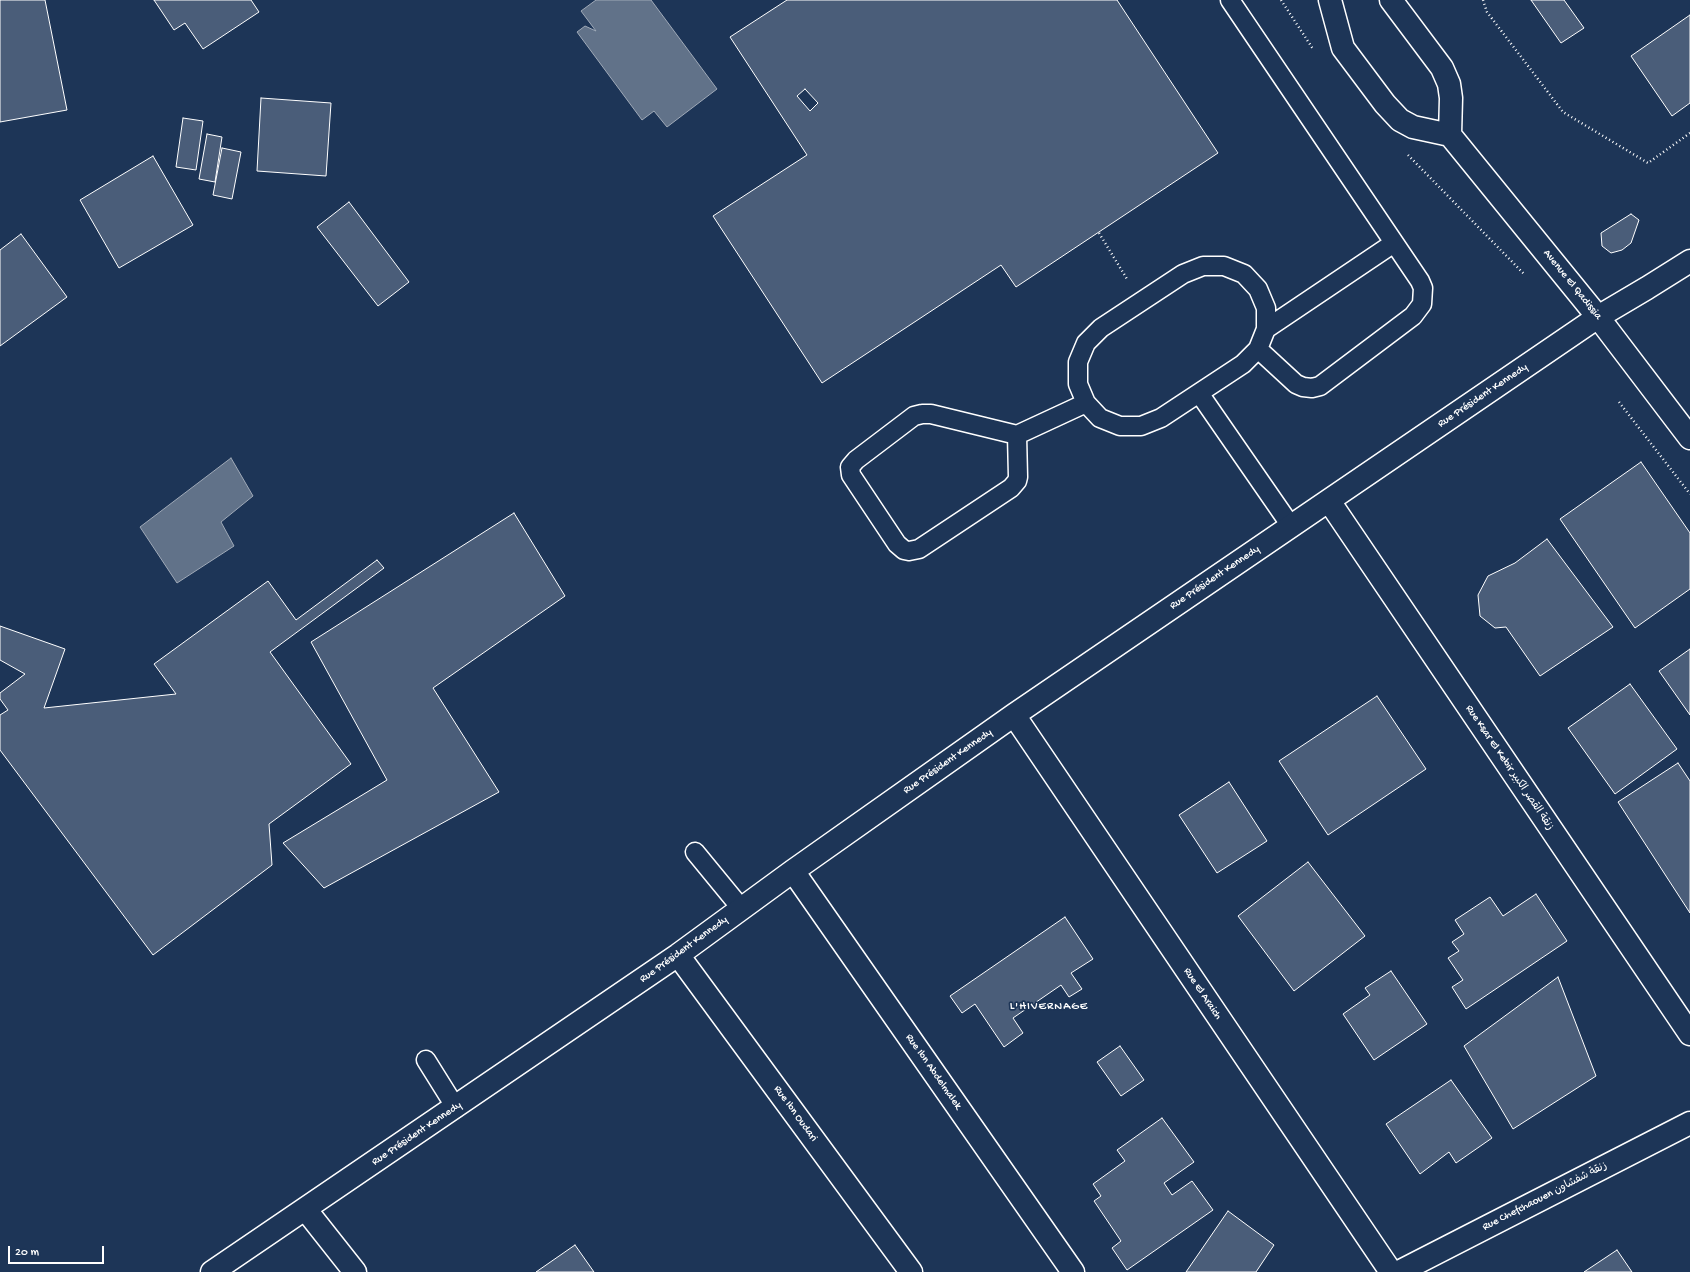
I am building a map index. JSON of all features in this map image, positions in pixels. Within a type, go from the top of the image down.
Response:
[{"type":"street","points":[[1330,0],[1343,48],[1384,104],[1400,120],[1413,127],[1450,134],[1451,98],[1442,68],[1391,0]]},
{"type":"street","name":"Avenue El Qadissia","points":[[1450,134],[1598,317],[1690,438]]},
{"type":"street","name":"Rue Président Kennedy","points":[[212,1272],[456,1108],[678,955],[741,908],[1014,715],[1598,317],[1690,261]]},
{"type":"street","name":"Rue Ksar El Kebir زنقة القصر الكبير","points":[[1329,501],[1690,1034]]},
{"type":"street","name":"Rue El Araich","points":[[1014,715],[1391,1272]]},
{"type":"street","name":"Rue Ibn Abdelmalek","points":[[793,871],[1073,1272]]},
{"type":"street","name":"Rue Ibn Oudari","points":[[678,955],[911,1272]]},
{"type":"street","name":"Rue Chefchaouen زنقة شفشاون","points":[[1400,1272],[1690,1123]]},
{"type":"street","points":[[306,1210],[355,1272]]},
{"type":"lane","points":[[1230,0],[1420,281],[1423,288],[1422,304],[1413,316],[1320,386],[1312,388],[1296,384],[1258,349]]},
{"type":"lane","points":[[1266,329],[1394,243]]},
{"type":"lane","points":[[1203,266],[1224,266],[1244,274],[1258,289],[1266,308],[1266,329],[1258,349],[1243,364],[1161,418],[1141,426],[1120,426],[1100,418],[1086,403],[1078,384],[1078,362],[1086,343],[1101,328],[1183,274],[1203,266]]},
{"type":"lane","points":[[1199,393],[1291,526]]},
{"type":"lane","points":[[1016,435],[1018,477],[1015,484],[914,551],[904,550],[897,544],[851,475],[850,471],[853,462],[914,416],[931,414],[1016,435],[1086,403]]},
{"type":"lane","points":[[695,852],[741,908]]},
{"type":"lane","points":[[426,1060],[456,1108]]},
{"type":"path","points":[[1483,0],[1487,12],[1563,112],[1648,162],[1690,132]]},
{"type":"path","points":[[1099,233],[1142,301]]},
{"type":"path","points":[[1619,402],[1690,494]]},
{"type":"water","points":[[596,0],[651,0],[717,89],[667,127],[654,111],[642,120],[577,32],[585,26],[596,31],[581,11]]},
{"type":"water","points":[[231,458],[253,496],[221,522],[234,546],[177,583],[140,527]]},
{"type":"building","points":[[0,0],[45,0],[67,110],[0,122]]},
{"type":"building","points":[[154,0],[251,0],[259,12],[203,49],[185,23],[174,30]]},
{"type":"building","points":[[787,0],[1117,0],[1218,153],[1016,287],[1001,265],[822,383],[713,216],[807,155],[730,37]]},
{"type":"building","points":[[1531,0],[1564,0],[1584,28],[1561,43]]},
{"type":"building","points":[[1690,15],[1690,103],[1672,116],[1631,56]]},
{"type":"building","points":[[805,89],[818,103],[810,111],[797,96]]},
{"type":"building","points":[[261,98],[331,103],[326,176],[257,171]]},
{"type":"building","points":[[183,118],[203,121],[196,170],[176,167]]},
{"type":"building","points":[[207,134],[222,137],[215,182],[199,179]]},
{"type":"building","points":[[222,148],[241,152],[232,199],[213,195]]},
{"type":"building","points":[[153,156],[193,225],[119,268],[80,200]]},
{"type":"building","points":[[349,202],[409,282],[378,306],[317,227]]},
{"type":"building","points":[[1631,214],[1639,220],[1631,243],[1622,250],[1611,253],[1602,246],[1601,233]]},
{"type":"building","points":[[21,234],[67,297],[0,346],[0,250]]},
{"type":"building","points":[[1641,462],[1690,533],[1690,589],[1635,628],[1560,519]]},
{"type":"building","points":[[514,513],[565,596],[433,688],[499,792],[324,888],[283,843],[387,780],[311,642]]},
{"type":"building","points":[[1547,539],[1613,627],[1540,676],[1506,627],[1495,628],[1480,616],[1478,595],[1488,576],[1515,563]]},
{"type":"building","points":[[377,560],[384,568],[270,652],[351,764],[269,824],[272,865],[153,955],[0,750],[0,715],[8,710],[0,699],[0,693],[25,674],[0,660],[0,626],[65,649],[44,708],[176,694],[154,664],[268,581],[296,620]]},
{"type":"building","points":[[1690,649],[1690,715],[1659,671]]},
{"type":"building","points":[[1630,684],[1677,749],[1615,794],[1568,728]]},
{"type":"building","points":[[1377,696],[1426,769],[1328,835],[1279,761]]},
{"type":"building","points":[[1678,763],[1690,781],[1690,913],[1618,802]]},
{"type":"building","points":[[1229,782],[1267,841],[1217,873],[1179,815]]},
{"type":"building","points":[[1308,862],[1365,936],[1294,991],[1238,916]]},
{"type":"building","points":[[1536,894],[1567,941],[1466,1009],[1452,987],[1463,980],[1448,958],[1459,951],[1452,942],[1464,934],[1455,920],[1490,897],[1503,916]]},
{"type":"building","points":[[1065,917],[1093,959],[1071,973],[1082,989],[1069,997],[1061,985],[1013,1018],[1023,1033],[1004,1047],[975,1004],[962,1013],[950,996]]},
{"type":"building","points":[[1391,971],[1427,1024],[1374,1060],[1343,1014],[1370,995],[1365,988]]},
{"type":"building","points":[[1558,977],[1596,1076],[1513,1129],[1464,1046]]},
{"type":"building","points":[[1120,1046],[1144,1080],[1121,1096],[1097,1062]]},
{"type":"building","points":[[1451,1080],[1492,1138],[1456,1163],[1449,1152],[1420,1174],[1386,1124]]},
{"type":"building","points":[[1162,1118],[1194,1162],[1164,1183],[1172,1195],[1192,1181],[1213,1210],[1127,1270],[1112,1248],[1121,1241],[1094,1201],[1101,1196],[1093,1184],[1125,1161],[1117,1150]]},
{"type":"building","points":[[1228,1211],[1274,1245],[1256,1272],[1186,1272]]},
{"type":"building","points":[[575,1245],[594,1272],[536,1272]]},
{"type":"building","points":[[1617,1250],[1632,1272],[1584,1272]]},
{"type":"district","name":"L'HIVERNAGE","points":[[1049,1007]]}]
